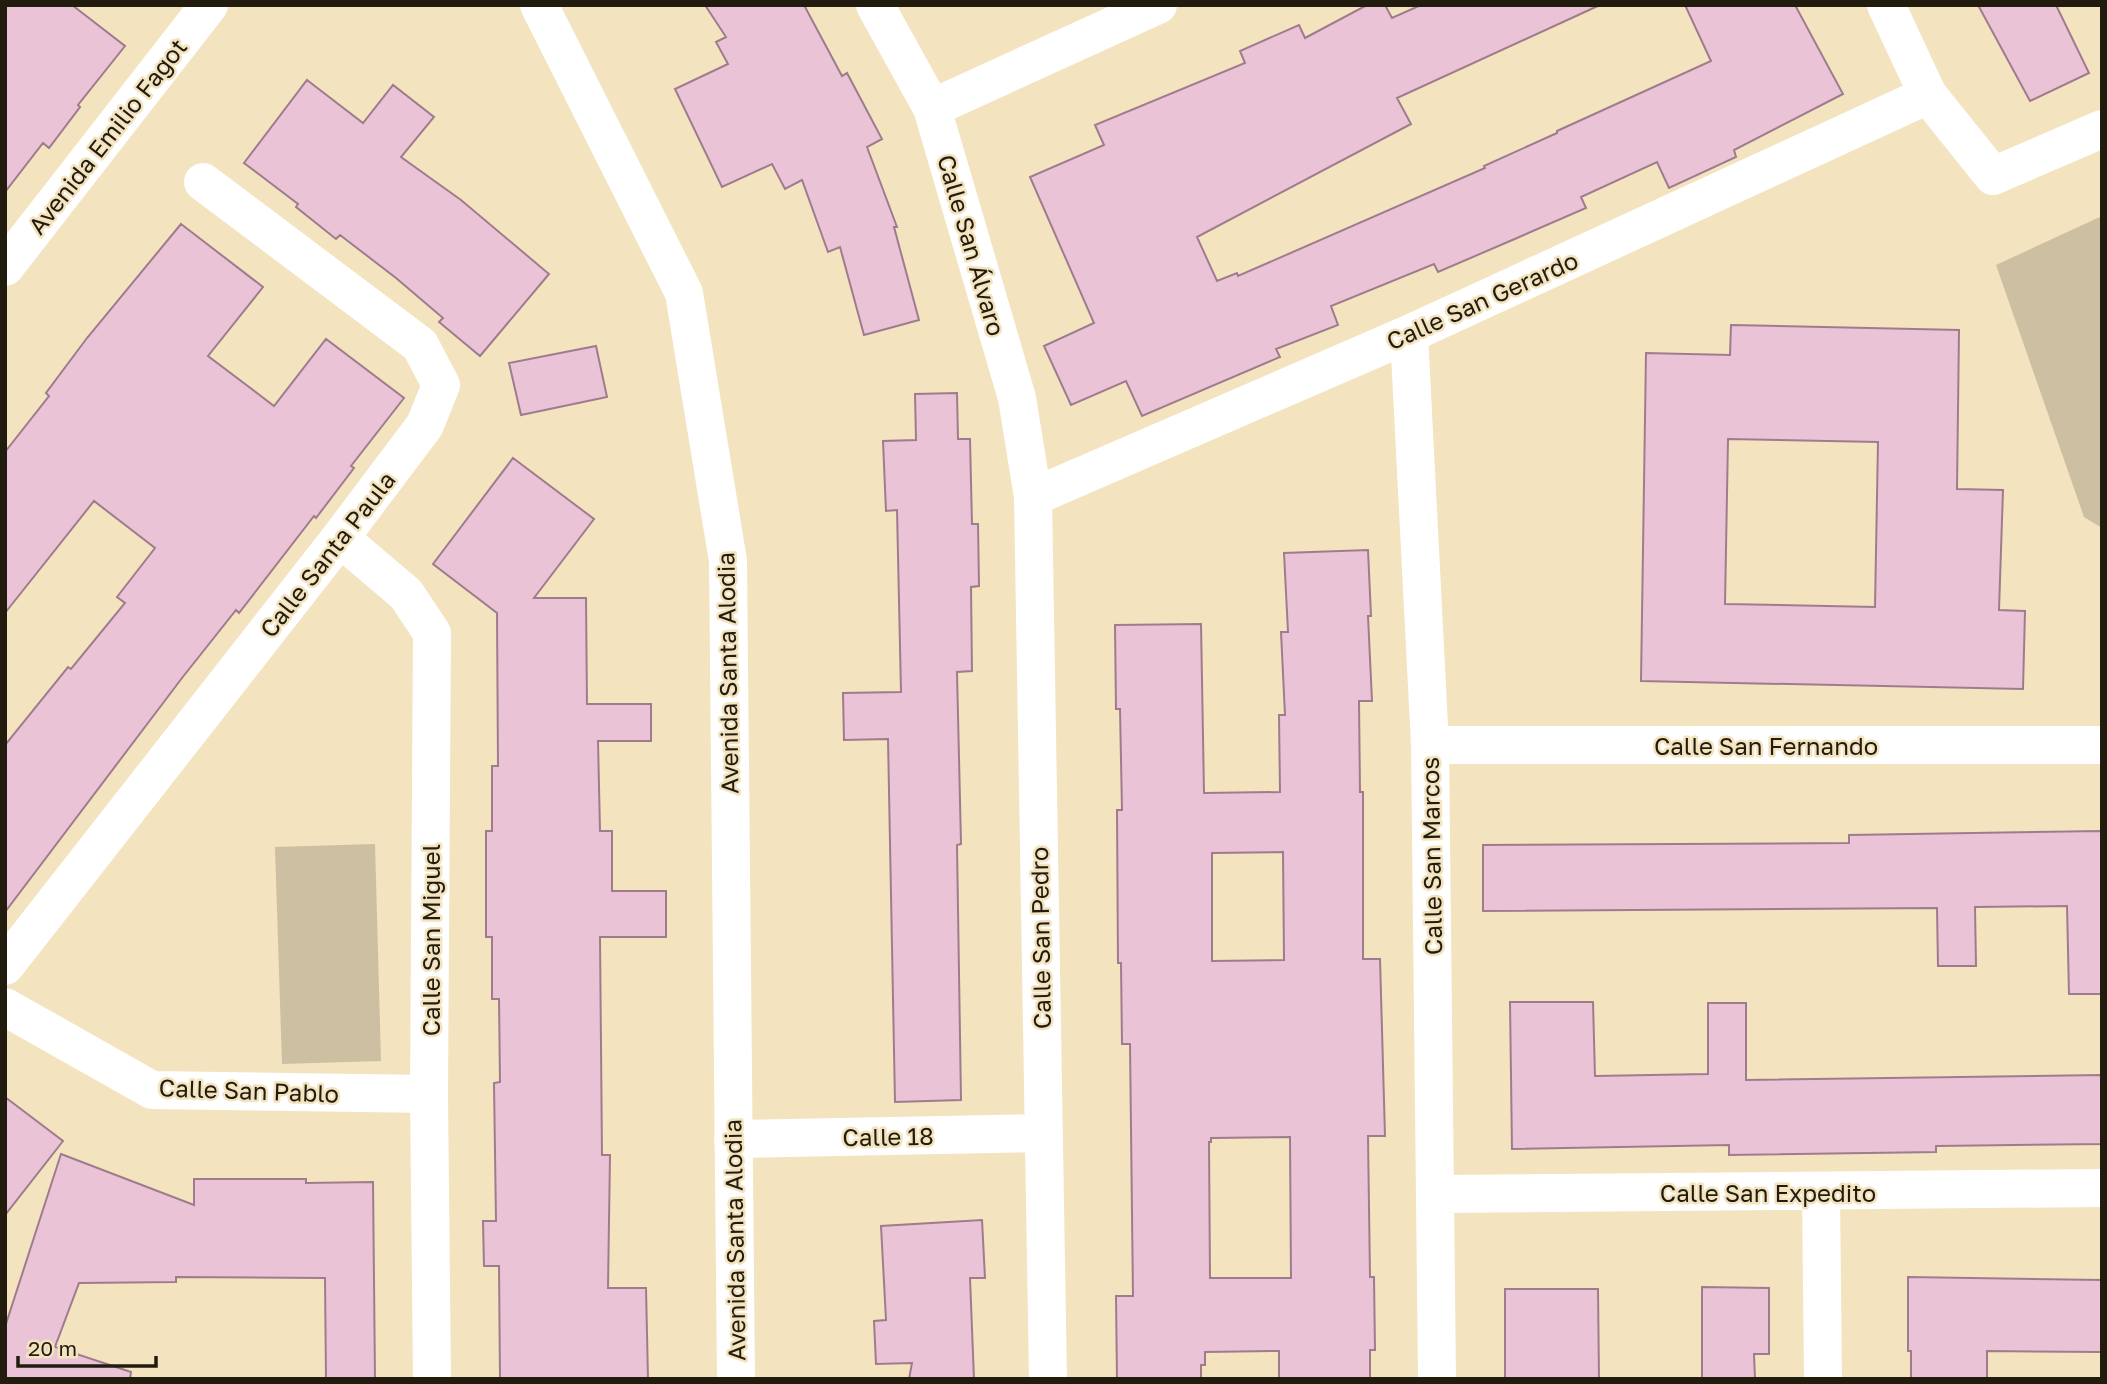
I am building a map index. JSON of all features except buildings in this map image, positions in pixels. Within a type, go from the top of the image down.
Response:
[{"type":"street","name":"Avenida Emilio Fagot","points":[[5,267],[209,5]]},
{"type":"street","name":"Avenida Santa Alodia","points":[[539,5],[684,293],[728,561],[736,1379]]},
{"type":"street","name":"Calle San Álvaro","points":[[875,5],[932,108],[1017,398],[1033,497]]},
{"type":"street","points":[[932,108],[1158,5]]},
{"type":"street","points":[[1886,5],[1928,95],[1993,176],[2102,129]]},
{"type":"street","name":"Calle San Gerardo","points":[[1033,497],[1409,334],[1928,95]]},
{"type":"street","name":"Calle Santa Paula","points":[[5,966],[340,538],[425,425],[441,385],[420,345],[203,182]]},
{"type":"street","name":"Calle San Marcos","points":[[1409,334],[1430,746],[1437,1379]]},
{"type":"street","name":"Calle San Pedro","points":[[1033,497],[1048,1379]]},
{"type":"street","name":"Calle San Miguel","points":[[340,538],[406,594],[432,634],[429,1094],[432,1379]]},
{"type":"street","name":"Calle San Fernando","points":[[1430,746],[2102,745]]},
{"type":"street","name":"Calle San Pablo","points":[[5,1007],[152,1090],[429,1094]]},
{"type":"street","name":"Calle 18","points":[[733,1139],[1044,1133]]},
{"type":"street","name":"Calle San Expedito","points":[[1435,1194],[2102,1188]]},
{"type":"street","points":[[1821,1192],[1823,1379]]},
{"type":"shaded area","points":[[2102,216],[2102,528],[2084,517],[1996,265]]},
{"type":"shaded area","points":[[375,844],[381,1061],[282,1064],[275,847]]}]
